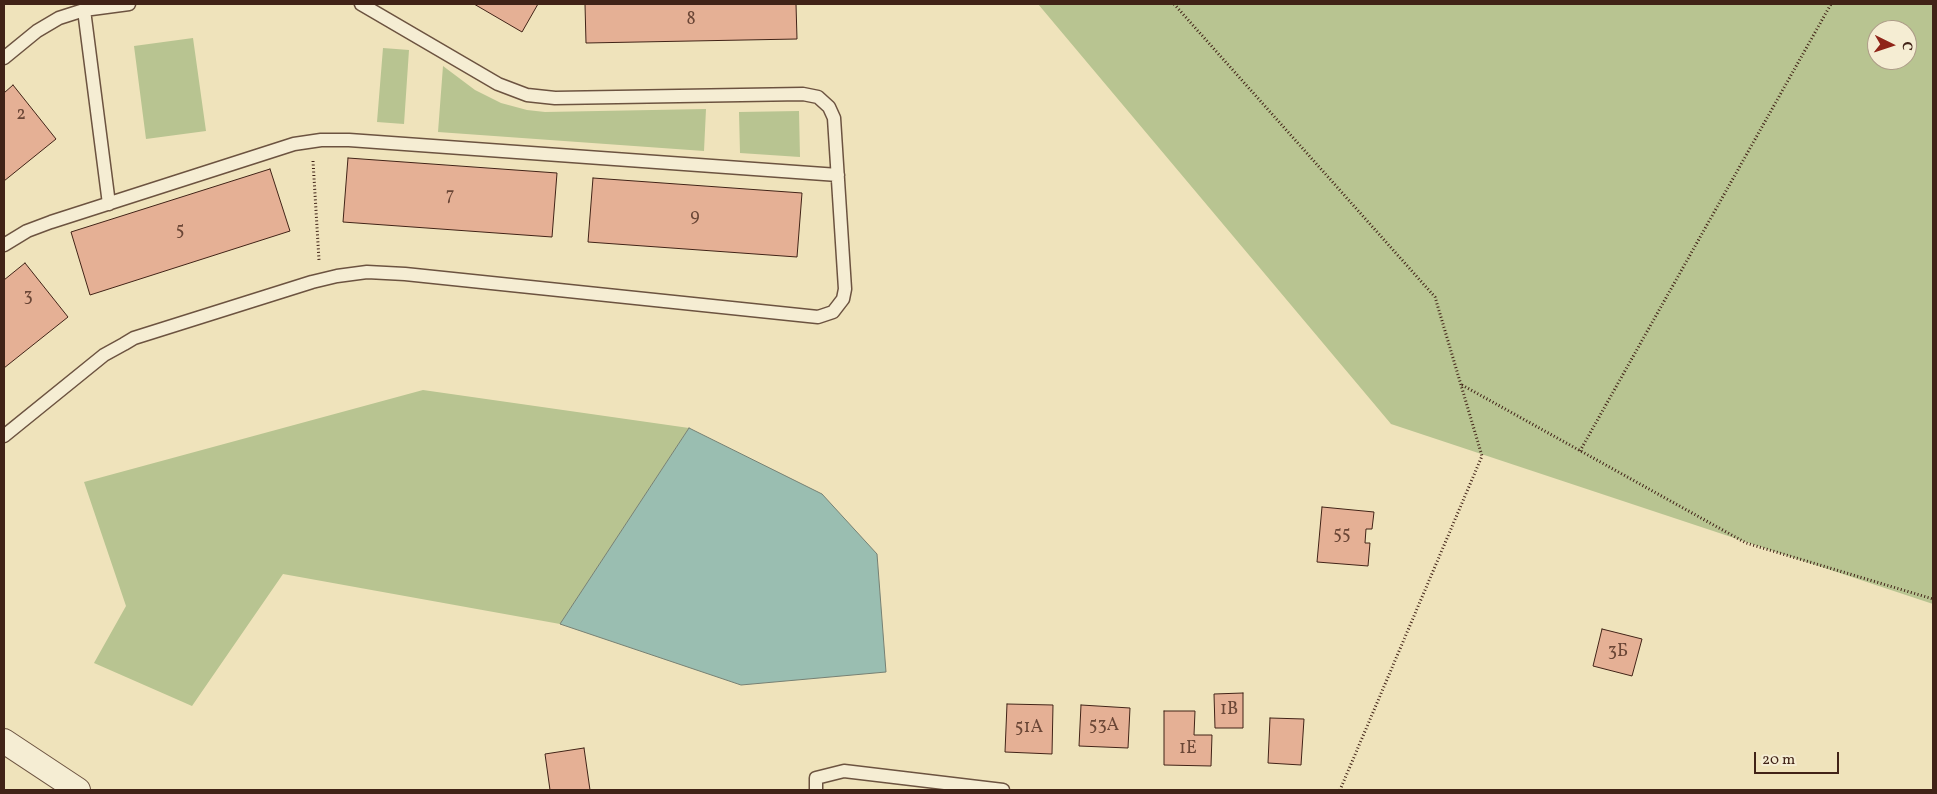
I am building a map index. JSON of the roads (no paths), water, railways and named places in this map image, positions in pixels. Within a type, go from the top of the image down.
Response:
[{"type":"street","points":[[4,741],[78,790]]},
{"type":"lane","points":[[4,58],[49,23],[84,10],[129,4]]},
{"type":"lane","points":[[4,436],[104,355],[134,338],[320,280],[351,274],[386,272],[818,317],[826,316],[838,308],[843,299],[845,289],[834,118],[829,107],[823,101],[812,95],[555,98],[527,95],[498,84],[361,4]]},
{"type":"lane","points":[[84,10],[109,204]]},
{"type":"lane","points":[[4,245],[39,226],[294,144],[312,141],[349,140],[838,175]]},
{"type":"lane","points":[[816,790],[816,778],[844,771],[965,787],[1003,790]]},
{"type":"water","points":[[689,428],[822,494],[877,554],[886,672],[741,685],[560,624]]}]
